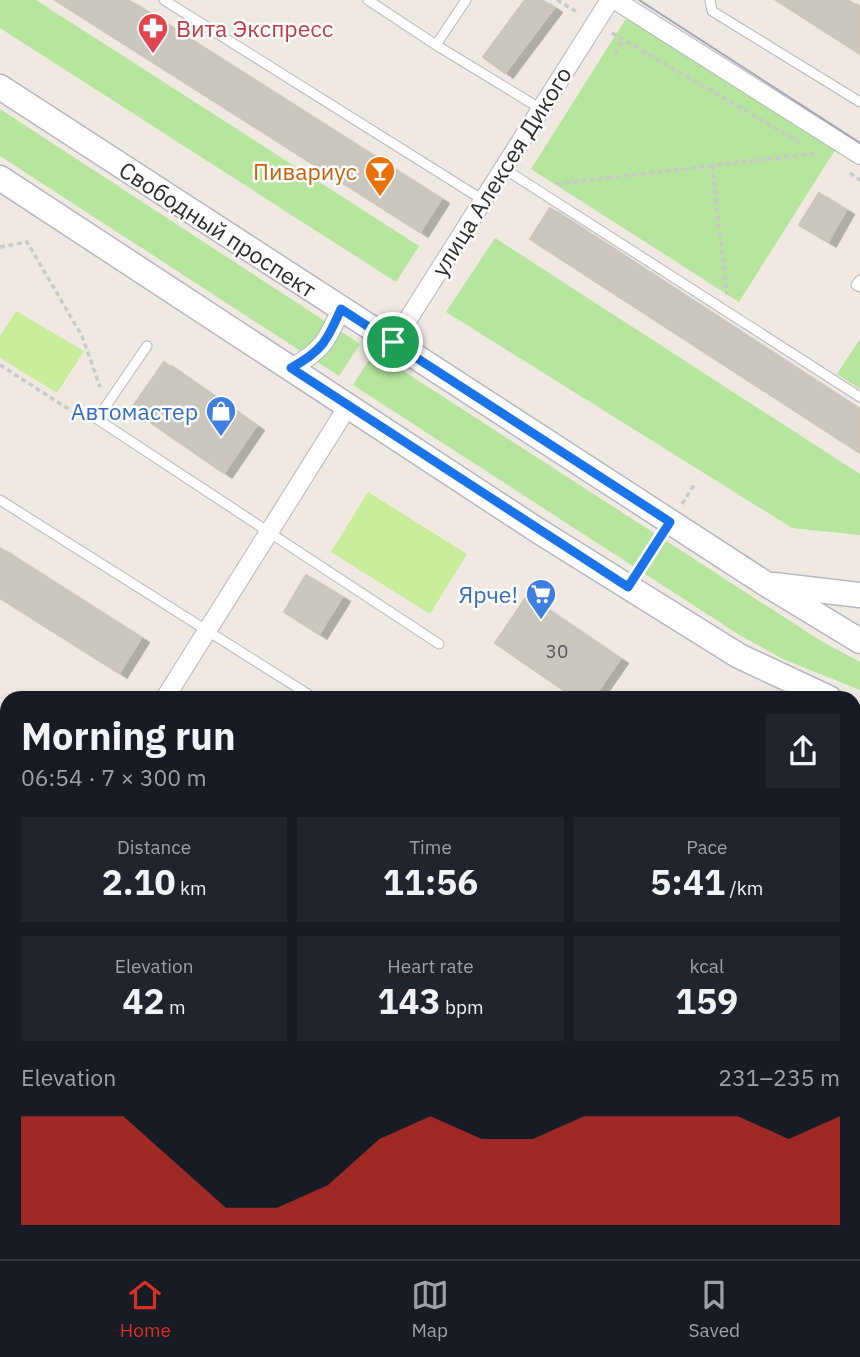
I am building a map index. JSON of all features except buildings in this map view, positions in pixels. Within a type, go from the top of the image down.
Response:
[{"type":"main road","name":"Свободный проспект","points":[[0,88],[766,584],[860,641]]},
{"type":"main road","points":[[0,178],[628,587],[797,691]]},
{"type":"main road","points":[[766,584],[860,594]]},
{"type":"main road","points":[[739,656],[814,691]]},
{"type":"street","name":"улица Алексея Дикого","points":[[393,342],[610,0]]},
{"type":"street","points":[[615,0],[860,155]]},
{"type":"street","points":[[291,368],[316,354],[328,339],[341,309]]},
{"type":"street","points":[[169,691],[348,405]]},
{"type":"lane","points":[[164,0],[483,200]]},
{"type":"lane","points":[[368,0],[541,109]]},
{"type":"lane","points":[[436,45],[466,0]]},
{"type":"lane","points":[[710,0],[712,11],[860,102]]},
{"type":"lane","points":[[503,168],[860,397]]},
{"type":"lane","points":[[860,279],[856,285],[860,287]]},
{"type":"lane","points":[[147,346],[97,419],[439,644]]},
{"type":"lane","points":[[0,500],[303,691]]},
{"type":"path","points":[[557,0],[579,13]]},
{"type":"path","points":[[607,30],[828,159]]},
{"type":"path","points":[[615,54],[624,41]]},
{"type":"path","points":[[532,186],[818,153]]},
{"type":"path","points":[[712,165],[730,314]]},
{"type":"path","points":[[839,166],[860,180]]},
{"type":"path","points":[[0,247],[27,242],[82,337],[106,405]]},
{"type":"path","points":[[0,365],[83,419],[97,419]]},
{"type":"path","points":[[628,587],[695,485]]},
{"type":"green space","points":[[0,0],[36,0],[419,246],[396,282],[0,28]]},
{"type":"green space","points":[[627,17],[835,150],[739,302],[531,169]]},
{"type":"green space","points":[[0,109],[360,344],[339,376],[0,156]]},
{"type":"green space","points":[[495,238],[860,474],[860,535],[792,528],[446,312]]},
{"type":"green space","points":[[16,311],[84,351],[57,393],[0,358],[0,336]]},
{"type":"green space","points":[[860,339],[860,389],[837,374]]},
{"type":"green space","points":[[374,352],[821,641],[860,662],[860,690],[783,659],[741,636],[353,385]]},
{"type":"green space","points":[[368,492],[467,554],[430,614],[331,552]]},
{"type":"tram line","points":[[639,0],[860,143]]},
{"type":"place","name":"Вита Экспресс","points":[[153,55]]},
{"type":"place","name":"Пивариус","points":[[380,198]]},
{"type":"place","name":"Автомастер","points":[[221,438]]},
{"type":"place","name":"Ярче!","points":[[541,621]]},
{"type":"route","points":[[341,309],[393,342],[670,522],[628,587],[291,368],[316,354],[328,339],[341,309]]}]
